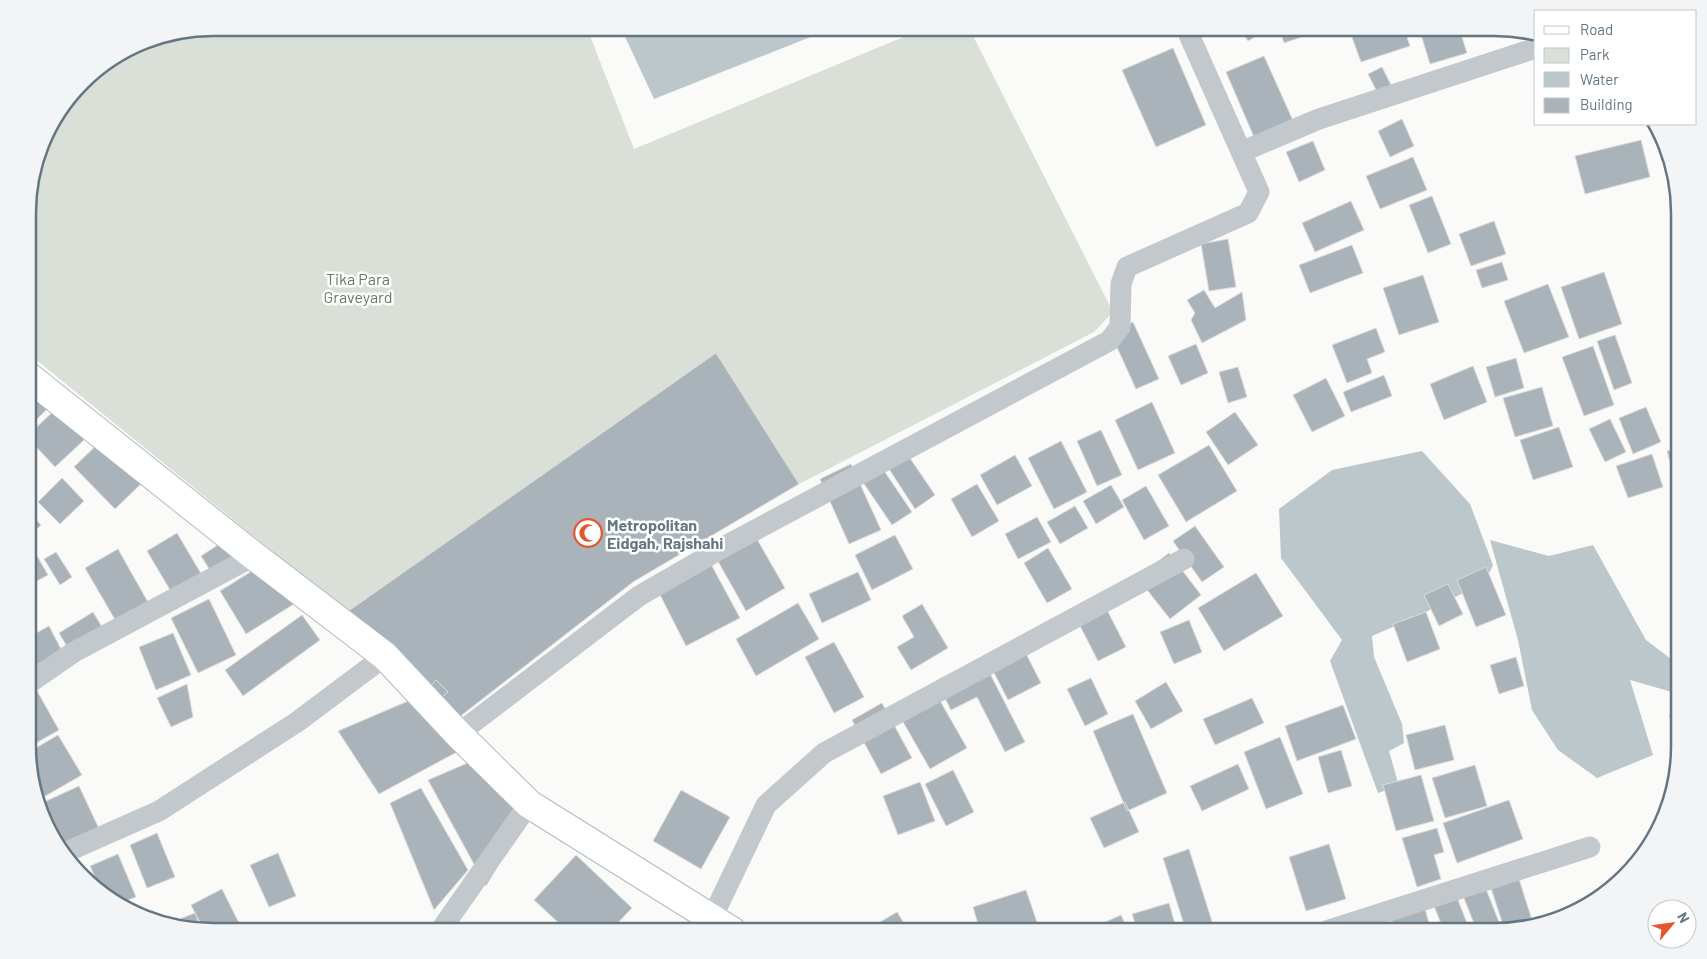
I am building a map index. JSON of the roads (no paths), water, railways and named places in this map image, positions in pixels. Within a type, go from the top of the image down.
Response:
[{"type":"main road","points":[[36,382],[254,556],[385,656],[458,734],[529,804],[717,923]]},
{"type":"street","points":[[458,734],[638,596],[729,544],[1109,341],[1120,326],[1121,284],[1127,267],[1248,213],[1259,192],[1190,36]]},
{"type":"street","points":[[1242,152],[1319,119],[1534,49]]},
{"type":"street","points":[[36,678],[74,652],[254,556]]},
{"type":"street","points":[[723,923],[766,805],[824,753],[1184,559]]},
{"type":"street","points":[[71,851],[159,811],[297,722],[385,656]]},
{"type":"street","points":[[446,923],[529,804]]},
{"type":"street","points":[[1351,923],[1590,847]]},
{"type":"water","points":[[625,36],[813,36],[654,99]]},
{"type":"water","points":[[1422,451],[1470,504],[1493,565],[1485,582],[1418,616],[1372,636],[1374,657],[1402,724],[1404,743],[1389,751],[1399,786],[1378,793],[1330,661],[1342,640],[1281,558],[1279,509],[1332,470]]},
{"type":"water","points":[[1490,540],[1549,556],[1593,545],[1646,640],[1671,659],[1671,692],[1630,680],[1653,755],[1597,778],[1558,750],[1532,710],[1518,640]]},
{"type":"place","name":"Metropolitan Eidgah, Rajshahi","points":[[588,533]]},
{"type":"park label","name":"Tika Para Graveyard","points":[[358,287]]}]
